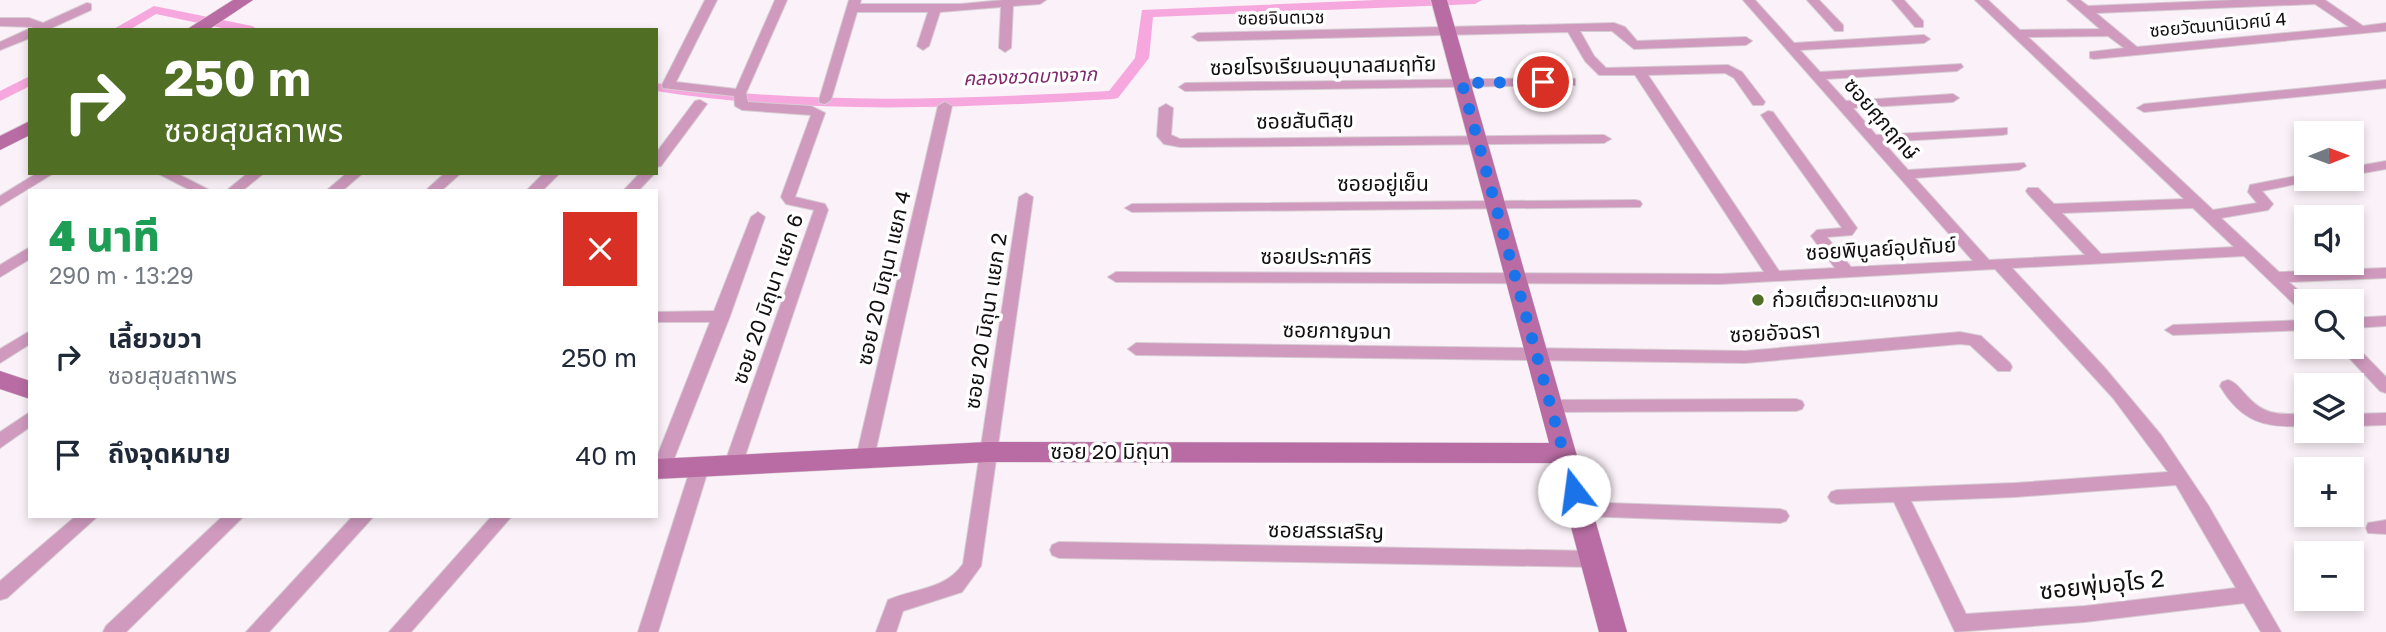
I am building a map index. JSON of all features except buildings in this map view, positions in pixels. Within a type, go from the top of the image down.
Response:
[{"type":"street","points":[[198,28],[246,0]]},
{"type":"street","points":[[711,0],[668,85],[741,98],[781,0]]},
{"type":"street","points":[[825,100],[854,4],[935,9],[1040,0]]},
{"type":"street","name":"ซอยศุภฤกษ์","points":[[1749,0],[1903,175],[2126,403],[2181,478],[2271,632]]},
{"type":"street","points":[[1813,0],[1839,28]]},
{"type":"street","points":[[1898,0],[1919,24]]},
{"type":"street","points":[[1981,0],[2294,294]]},
{"type":"street","points":[[2073,0],[2133,50]]},
{"type":"street","points":[[2085,10],[2317,0],[2361,30]]},
{"type":"street","points":[[1005,48],[1007,2]]},
{"type":"street","points":[[0,22],[29,22],[40,28],[87,7]]},
{"type":"street","points":[[923,47],[935,9]]},
{"type":"street","points":[[1443,14],[1612,632]]},
{"type":"street","name":"ซอยจินตเวช","points":[[1198,37],[1443,14],[1572,29],[1618,28],[1634,44],[1746,41]]},
{"type":"street","name":"ซอยวัฒนานิเวศน์ 4","points":[[2094,55],[2386,27]]},
{"type":"street","points":[[1572,29],[1599,71],[1728,69],[1738,75],[1758,102]]},
{"type":"street","points":[[2019,34],[2112,32]]},
{"type":"street","points":[[0,46],[28,34]]},
{"type":"street","points":[[1791,47],[1924,39]]},
{"type":"street","points":[[1816,76],[1957,67]]},
{"type":"street","points":[[1639,72],[1775,276]]},
{"type":"street","name":"ซอยโรงเรียนอนุบาลสมฤทัย","points":[[1185,87],[1570,82]]},
{"type":"street","points":[[2144,108],[2385,85]]},
{"type":"street","name":"ซอย 20 มิถุนา แยก 6","points":[[733,465],[821,210],[820,207],[799,203],[788,197],[818,113],[741,98]]},
{"type":"street","points":[[1841,105],[1953,98]]},
{"type":"street","points":[[658,158],[700,104]]},
{"type":"street","name":"ซอย 20 มิถุนา แยก 4","points":[[865,458],[945,106]]},
{"type":"street","name":"ซอยสันติสุข","points":[[1166,108],[1164,136],[1169,141],[1180,143],[1478,140]]},
{"type":"street","points":[[1768,116],[1850,228],[1847,232],[1822,233],[1818,236],[1847,273]]},
{"type":"street","points":[[0,144],[28,129]]},
{"type":"street","points":[[1871,139],[2002,131]]},
{"type":"street","points":[[1478,140],[1604,139]]},
{"type":"street","points":[[2364,169],[2386,165]]},
{"type":"street","points":[[1903,175],[2019,166]]},
{"type":"street","points":[[0,202],[44,175]]},
{"type":"street","points":[[168,175],[200,189]]},
{"type":"street","points":[[236,189],[254,175]]},
{"type":"street","points":[[335,189],[353,175]]},
{"type":"street","points":[[434,189],[452,175]]},
{"type":"street","points":[[535,189],[551,175]]},
{"type":"street","points":[[632,189],[646,175]]},
{"type":"street","points":[[2208,215],[2263,207],[2266,204],[2255,188],[2294,180]]},
{"type":"street","points":[[2033,191],[2098,260]]},
{"type":"street","name":"ซอย 20 มิถุนา แยก 2","points":[[886,632],[895,606],[920,596],[950,592],[964,581],[972,566],[1026,197]]},
{"type":"street","points":[[2049,209],[2195,203]]},
{"type":"street","name":"ซอยอยู่เย็น","points":[[1132,208],[1635,204]]},
{"type":"street","points":[[659,469],[722,316],[758,218]]},
{"type":"street","name":"ซอยพิบูลย์อุปถัมย์","points":[[1516,280],[1775,276],[2247,251]]},
{"type":"street","points":[[0,272],[28,253]]},
{"type":"street","points":[[2277,277],[2386,273]]},
{"type":"street","name":"ซอยประภาศิริ","points":[[1116,277],[1516,280]]},
{"type":"street","points":[[658,317],[722,316]]},
{"type":"street","points":[[2364,322],[2386,321]]},
{"type":"street","points":[[2173,330],[2294,325]]},
{"type":"street","points":[[0,357],[28,338]]},
{"type":"street","name":"ซอยอัจฉรา","points":[[1536,355],[1745,357],[1959,338],[1975,340],[2004,367]]},
{"type":"street","name":"ซอยกาญจนา","points":[[1136,349],[1536,355]]},
{"type":"street","points":[[2359,359],[2386,387]]},
{"type":"street","points":[[0,380],[28,389]]},
{"type":"street","points":[[2228,386],[2249,411],[2261,418],[2294,419]]},
{"type":"street","points":[[1551,406],[1796,405]]},
{"type":"street","points":[[2364,420],[2386,419]]},
{"type":"street","points":[[0,441],[28,420]]},
{"type":"street","name":"ซอย 20 มิถุนา","points":[[659,469],[988,452],[1564,453]]},
{"type":"street","points":[[648,632],[700,467]]},
{"type":"street","points":[[1837,497],[1900,496],[2181,478]]},
{"type":"street","points":[[1900,496],[1963,628]]},
{"type":"street","points":[[1579,509],[1780,516]]},
{"type":"street","points":[[0,592],[87,518]]},
{"type":"street","points":[[113,632],[233,518]]},
{"type":"street","points":[[256,632],[363,518]]},
{"type":"street","points":[[399,632],[501,518]]},
{"type":"street","name":"ซอยสรรเสริญ","points":[[1059,550],[1592,559]]},
{"type":"street","name":"ซอยพุ่มอุไร 2","points":[[1963,628],[2249,594]]},
{"type":"waterway","name":"คลองชวดบางจาก","points":[[658,87],[713,96],[827,104],[942,103],[1113,95],[1142,58],[1147,13],[1475,0]]},
{"type":"waterway","name":"คลองชวดบางจาก","points":[[122,28],[154,10],[242,28]]},
{"type":"waterway","name":"คลองชวดบางจาก","points":[[0,97],[28,81]]},
{"type":"place","name":"ก๋วยเตี๋ยวตะแคงชาม","points":[[1758,300]]},
{"type":"route","points":[[1543,82],[1462,83],[1574,491]]}]
